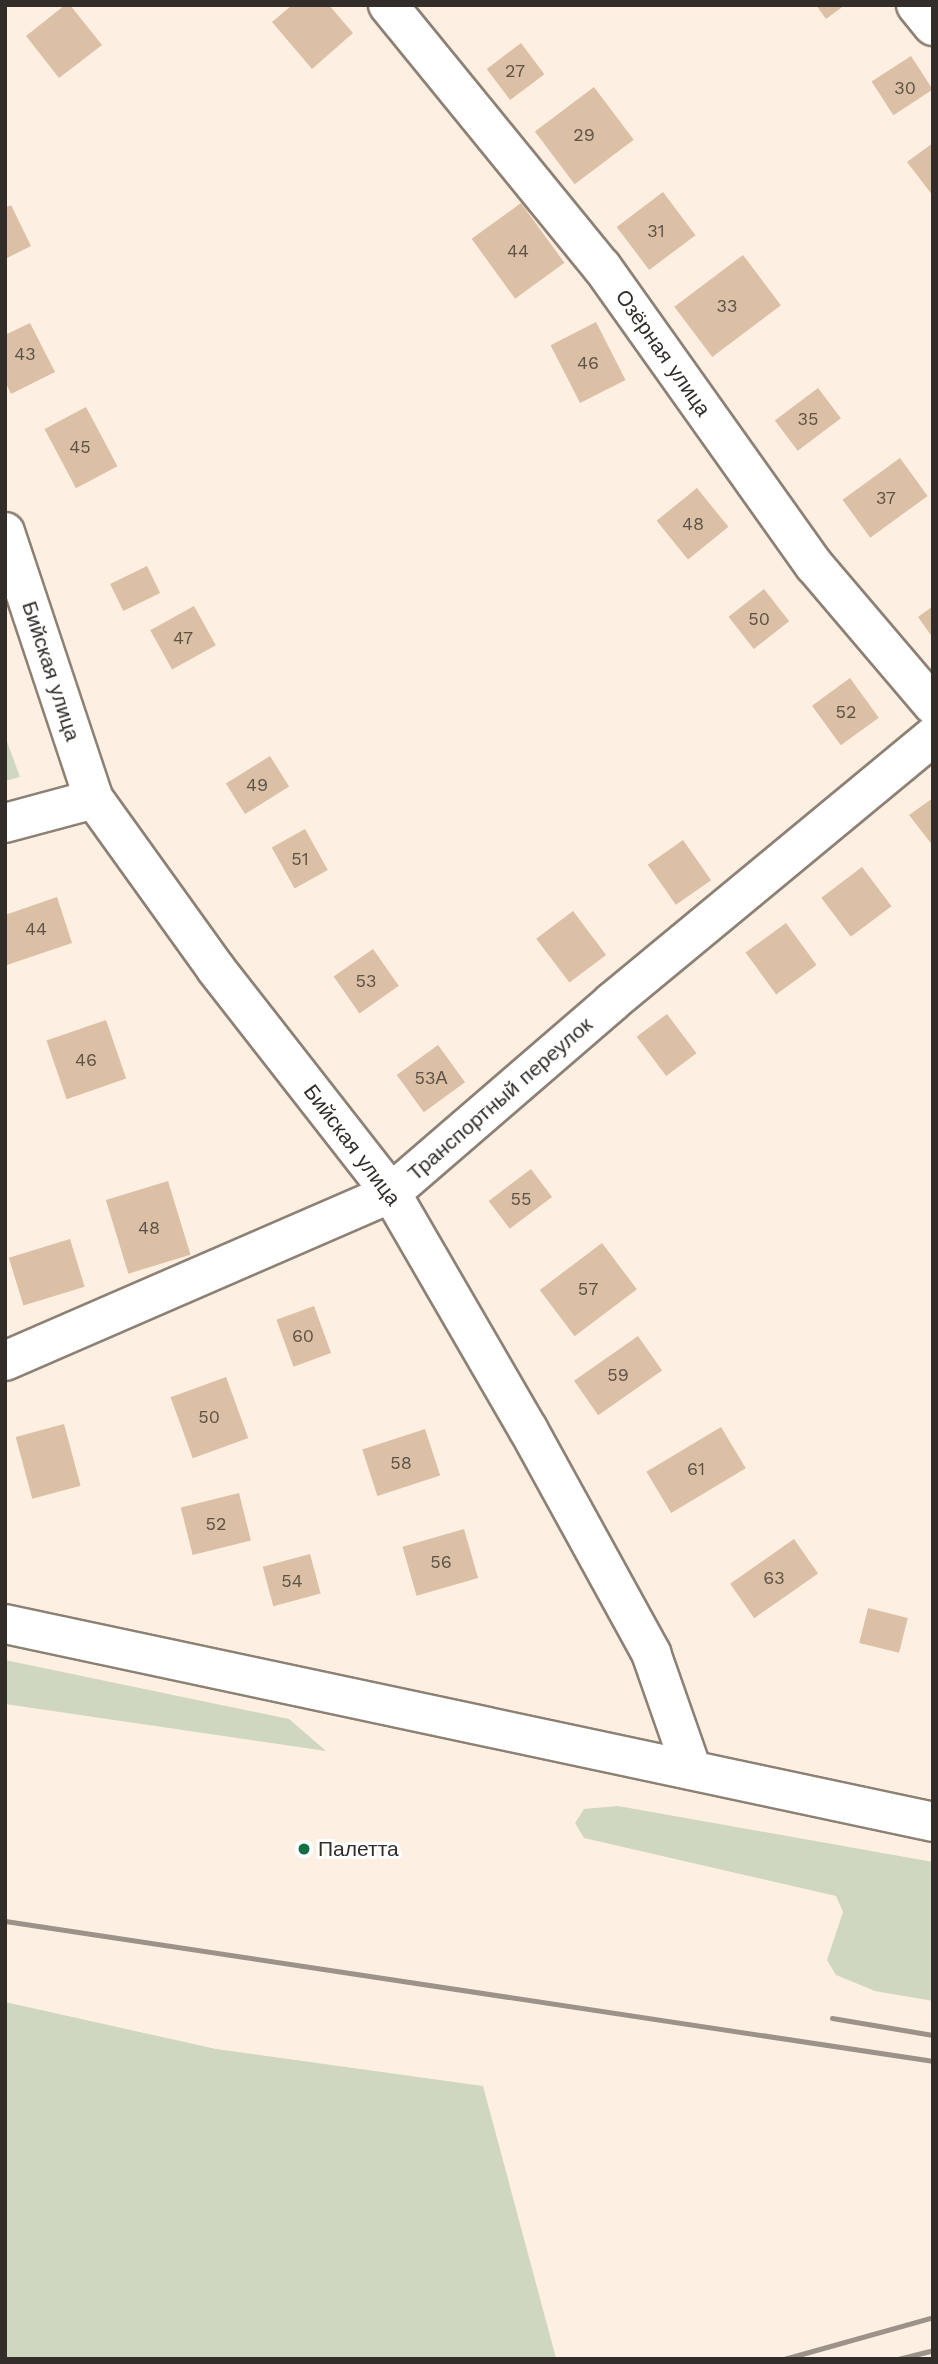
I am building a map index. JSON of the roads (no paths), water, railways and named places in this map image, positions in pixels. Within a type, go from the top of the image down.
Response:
[{"type":"street","name":"Озёрная улица","points":[[388,5],[602,267],[814,565],[933,705]]},
{"type":"street","points":[[916,5],[933,26]]},
{"type":"street","name":"Бийская улица","points":[[5,532],[94,799],[216,969],[391,1193],[528,1429],[651,1653],[692,1770]]},
{"type":"street","name":"Транспортный переулок","points":[[5,1361],[391,1193],[612,1002],[933,736]]},
{"type":"street","points":[[5,824],[94,799]]},
{"type":"street","points":[[5,1624],[933,1822]]},
{"type":"railway","points":[[5,1921],[933,2061]]},
{"type":"railway","points":[[832,2018],[933,2035]]},
{"type":"railway","points":[[784,2359],[933,2317]]},
{"type":"railway","points":[[898,2359],[933,2350]]},
{"type":"place","name":"Палетта","points":[[304,1849]]}]
